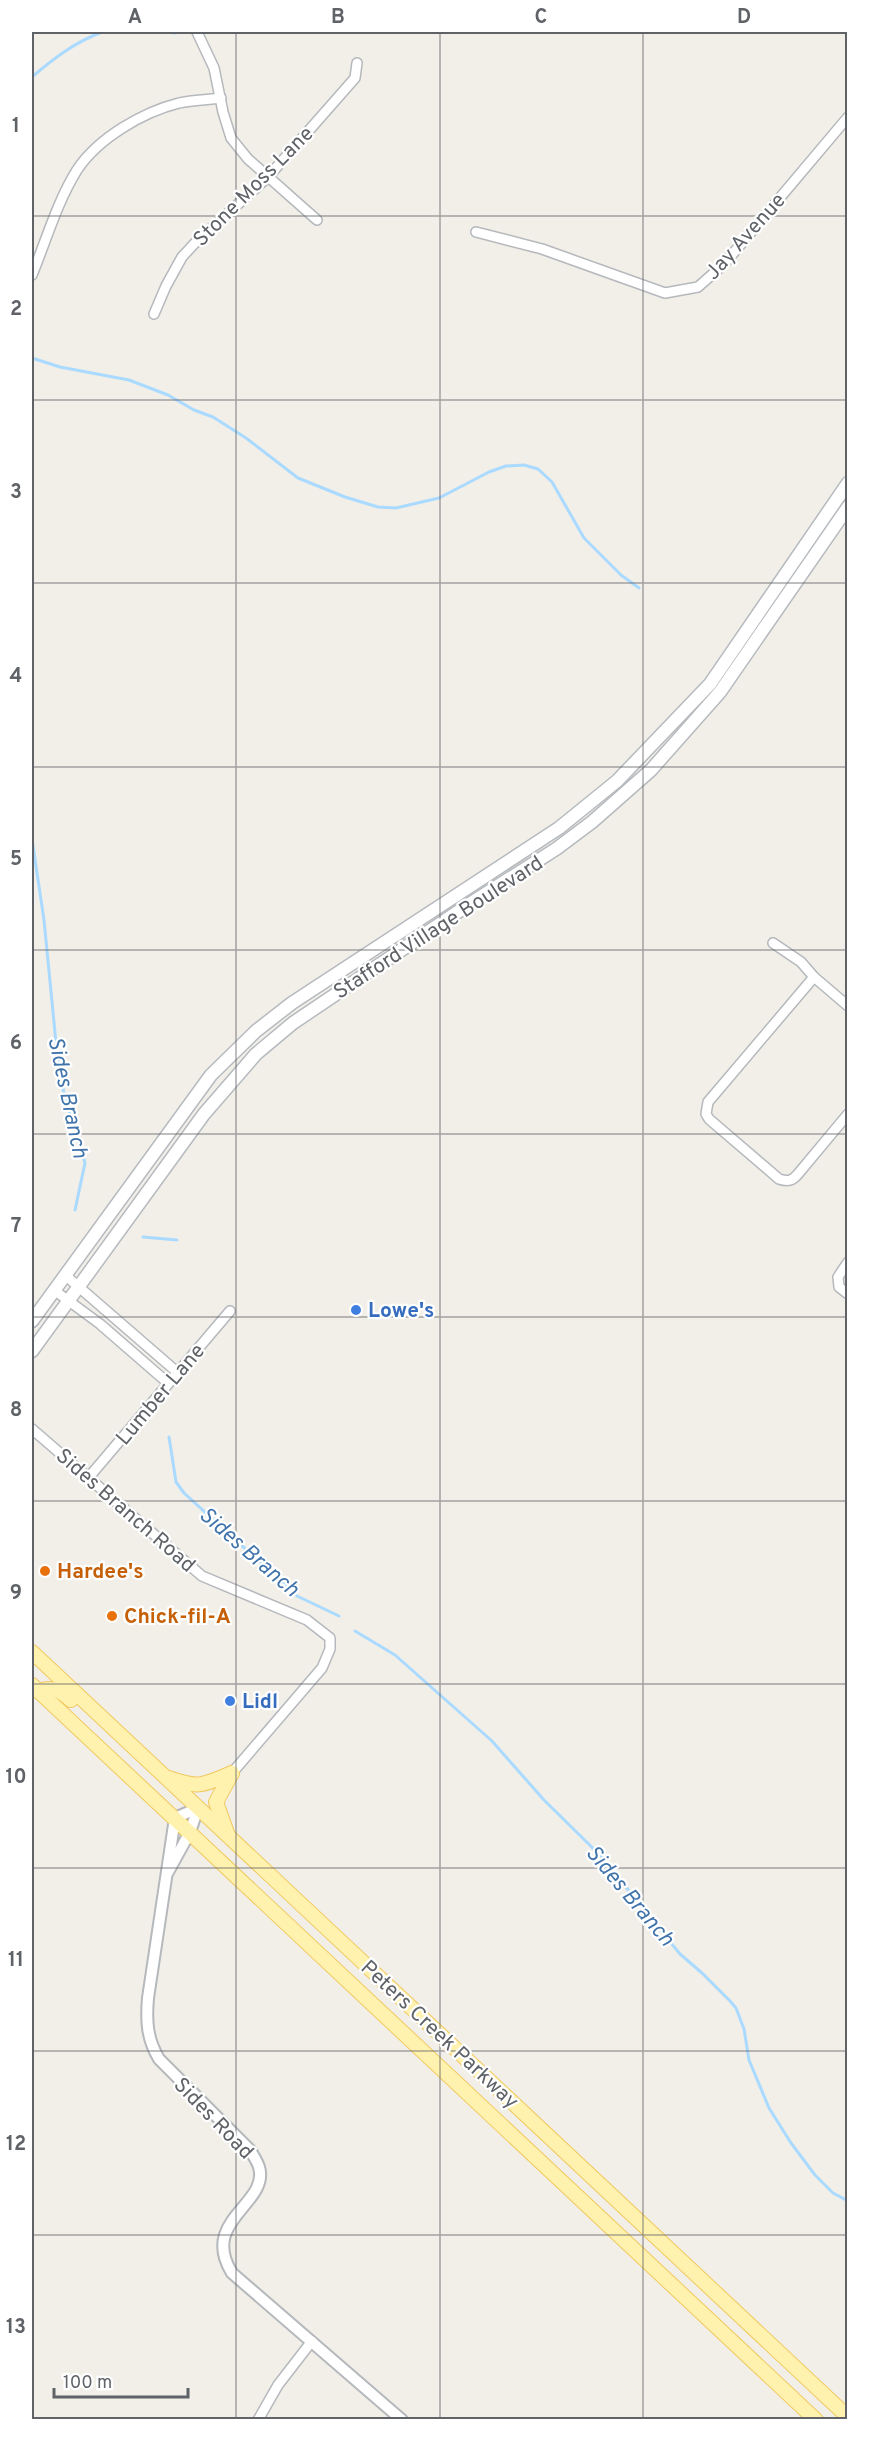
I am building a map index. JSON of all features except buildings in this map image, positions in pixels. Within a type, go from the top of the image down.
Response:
[{"type":"main road","name":"Stafford Village Boulevard","points":[[32,1321],[211,1076],[256,1031],[292,1002],[559,828],[617,781],[653,745],[710,684],[848,483]]},
{"type":"main road","name":"Stafford Village Boulevard","points":[[32,1351],[204,1114],[256,1054],[293,1023],[471,903],[556,849],[592,822],[651,770],[720,692],[848,507]]},
{"type":"main road","name":"Peters Creek Parkway","points":[[32,1652],[848,2417]]},
{"type":"main road","points":[[34,1692],[50,1687],[58,1689],[105,1732],[132,1746]]},
{"type":"main road","name":"Peters Creek Parkway","points":[[34,1692],[175,1818],[816,2420]]},
{"type":"main road","points":[[165,1776],[191,1785],[208,1784],[232,1773]]},
{"type":"main road","points":[[228,1835],[216,1802],[232,1773]]},
{"type":"main road","points":[[773,2348],[848,2406]]},
{"type":"main road","points":[[769,2376],[805,2420]]},
{"type":"street","points":[[197,32],[214,68],[225,122],[231,138],[248,159],[317,220]]},
{"type":"street","name":"Stone Moss Lane","points":[[154,314],[182,257],[267,177],[356,78],[357,63]]},
{"type":"street","points":[[32,275],[68,186],[78,169],[101,143],[126,126],[165,108],[185,102],[220,98]]},
{"type":"street","name":"Jay Avenue","points":[[476,232],[542,249],[665,293],[698,288],[725,262],[848,117]]},
{"type":"street","points":[[773,943],[801,962],[814,977],[848,1006]]},
{"type":"street","points":[[814,977],[708,1102],[706,1114],[779,1179],[786,1181],[793,1180],[848,1114]]},
{"type":"street","points":[[848,1262],[838,1277],[839,1287],[848,1294]]},
{"type":"street","points":[[65,1275],[177,1372]]},
{"type":"street","points":[[54,1290],[168,1383]]},
{"type":"street","name":"Lumber Lane","points":[[89,1477],[231,1311]]},
{"type":"street","points":[[119,1341],[129,1330]]},
{"type":"street","name":"Sides Branch Road","points":[[32,1429],[202,1576],[307,1620],[330,1638],[330,1649],[322,1668],[232,1773]]},
{"type":"street","points":[[175,1818],[198,1808]]},
{"type":"street","name":"Sides Road","points":[[165,1877],[190,1832],[198,1808]]},
{"type":"street","name":"Sides Road","points":[[175,1818],[146,2024],[150,2041],[159,2059],[250,2150],[260,2168],[259,2181],[250,2198],[228,2226],[223,2242],[223,2259],[232,2273],[402,2420]]},
{"type":"street","points":[[258,2420],[278,2385],[312,2341]]},
{"type":"waterway","points":[[32,77],[65,52],[102,32]]},
{"type":"waterway","points":[[167,32],[179,32]]},
{"type":"waterway","points":[[32,358],[60,367],[129,380],[168,395],[194,410],[213,417],[246,438],[298,478],[345,497],[378,507],[396,508],[439,498],[489,472],[506,466],[524,465],[538,469],[552,482],[584,538],[621,575],[639,588]]},
{"type":"waterway","name":"Sides Branch","points":[[32,839],[44,920],[57,1053],[64,1094],[85,1163],[75,1210]]},
{"type":"waterway","name":"Sides Branch","points":[[143,1237],[177,1240]]},
{"type":"waterway","name":"Sides Branch","points":[[169,1437],[176,1482],[184,1493],[297,1596],[339,1616]]},
{"type":"waterway","name":"Sides Branch","points":[[355,1631],[395,1655],[492,1741],[544,1800],[611,1866],[680,1954],[730,2001],[736,2008],[744,2029],[749,2060],[769,2108],[815,2175],[833,2193],[848,2201]]},
{"type":"place","name":"Lowe's","points":[[356,1310]]},
{"type":"place","name":"Hardee's","points":[[45,1571]]},
{"type":"place","name":"Chick-fil-A","points":[[112,1616]]},
{"type":"place","name":"Lidl","points":[[230,1701]]}]
